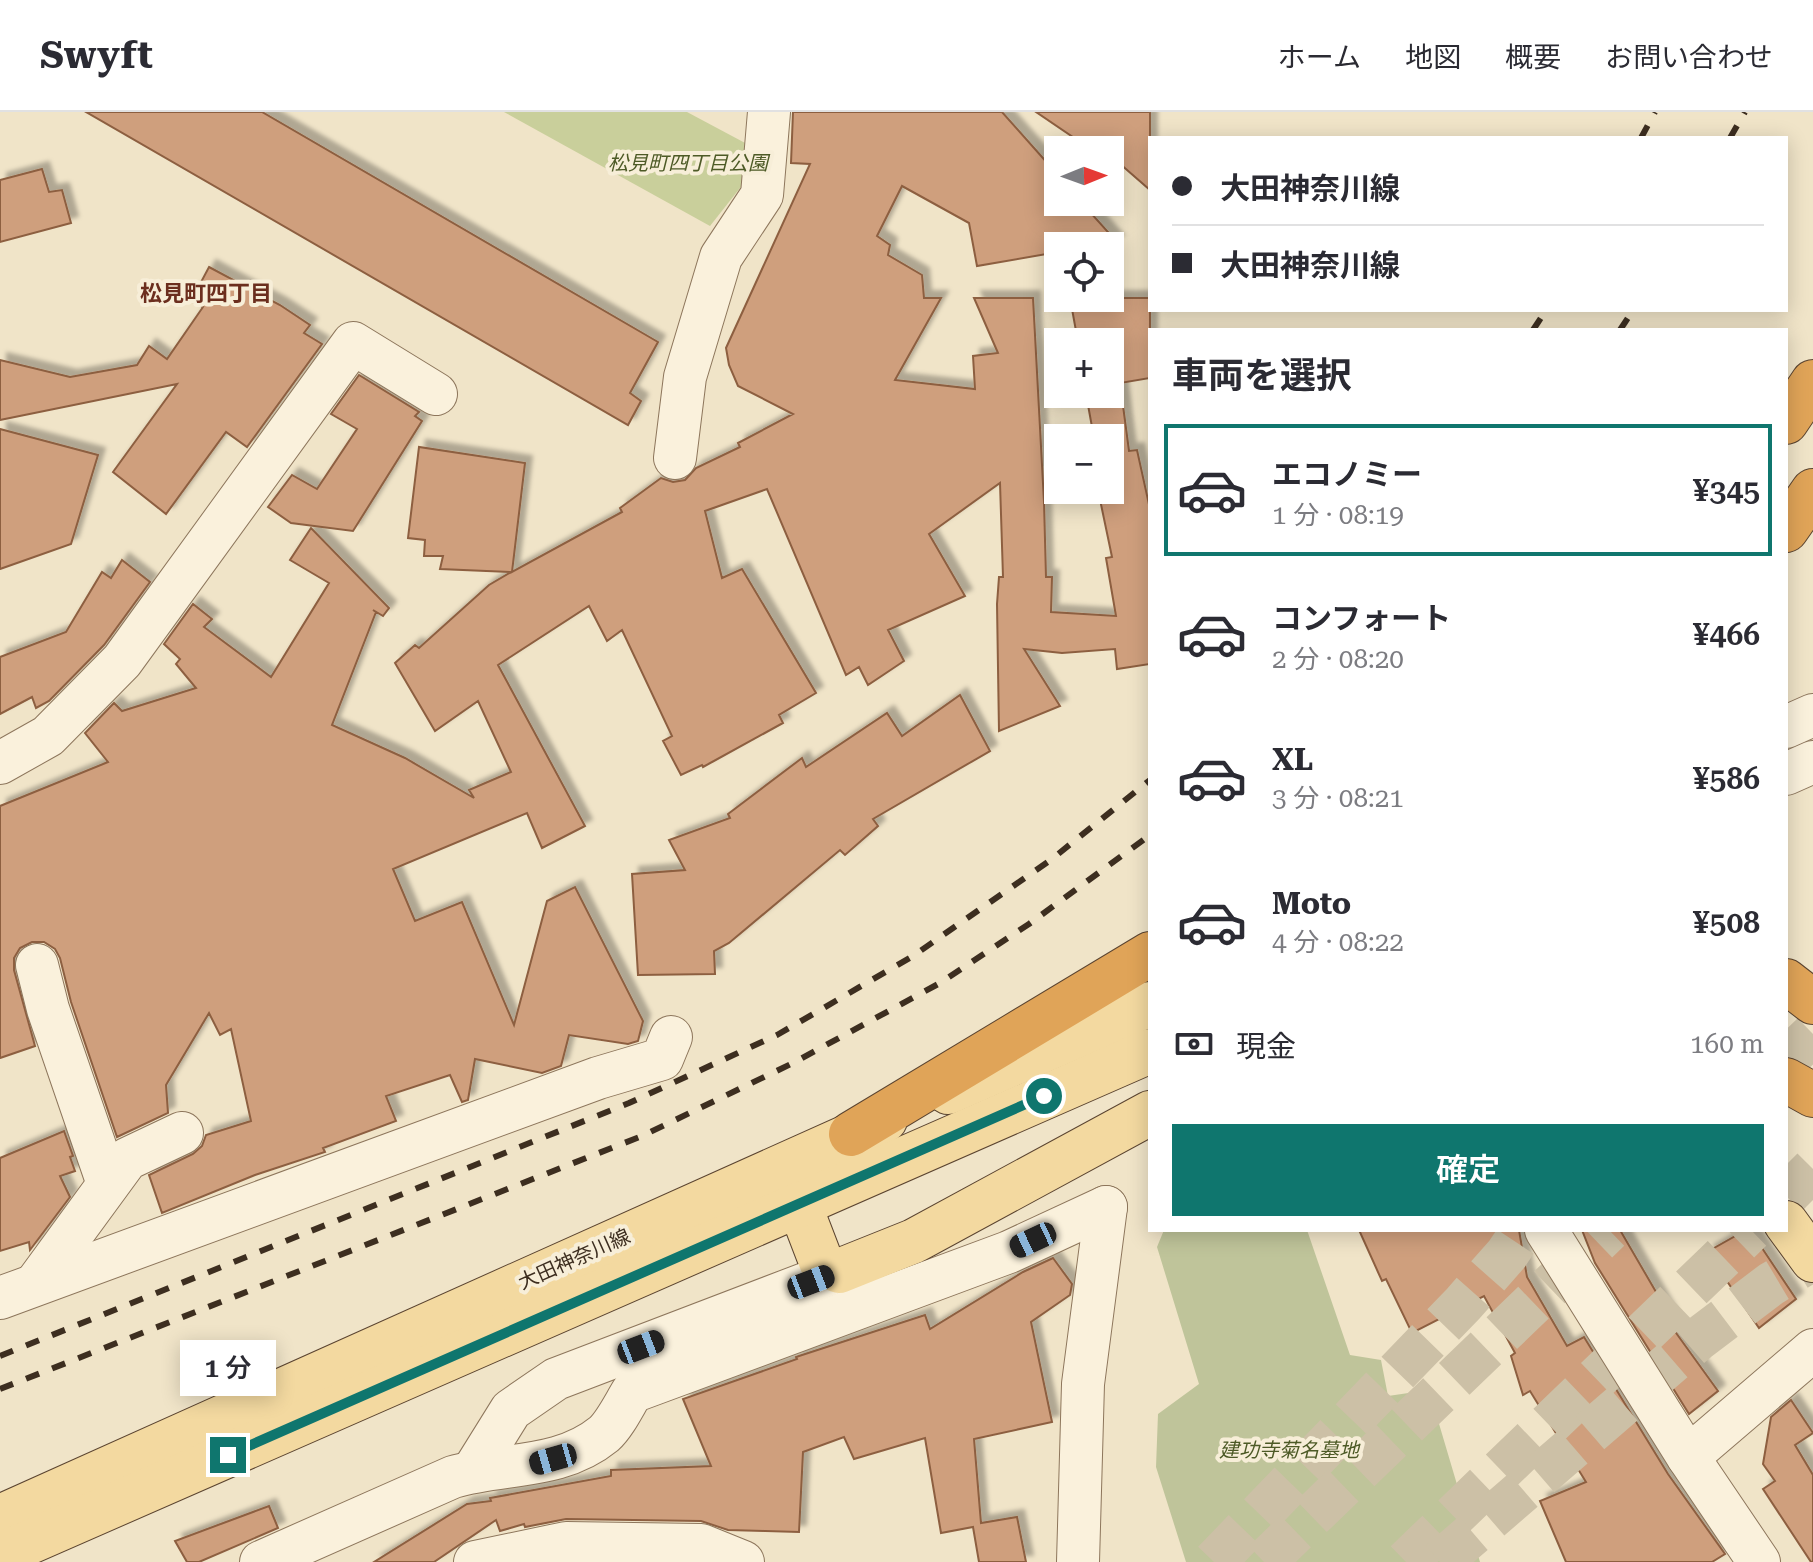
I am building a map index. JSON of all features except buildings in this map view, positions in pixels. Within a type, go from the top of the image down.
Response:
[{"type":"highway","points":[[1788,409],[1813,381]]},
{"type":"highway","points":[[1788,419],[1813,381]]},
{"type":"highway","points":[[1788,527],[1813,491]]},
{"type":"highway","points":[[851,1134],[1148,955]]},
{"type":"highway","points":[[1788,983],[1813,1002]]},
{"type":"highway","points":[[1788,1081],[1813,1095]]},
{"type":"main road","name":"大田神奈川線","points":[[0,1517],[851,1134],[1148,1005]]},
{"type":"main road","name":"大田神奈川線","points":[[0,1555],[1148,1052]]},
{"type":"main road","points":[[799,1204],[822,1264],[839,1271],[914,1241],[1148,1114]]},
{"type":"main road","points":[[1788,1226],[1813,1260]]},
{"type":"street","points":[[675,458],[685,377],[721,257],[762,195],[769,112]]},
{"type":"street","points":[[0,763],[48,736],[122,661],[353,343],[436,394]]},
{"type":"street","points":[[1788,726],[1813,715]]},
{"type":"street","points":[[1788,773],[1813,762]]},
{"type":"street","points":[[37,965],[48,1009],[108,1184]]},
{"type":"street","points":[[19,1290],[598,1078],[662,1059],[671,1037]]},
{"type":"street","points":[[19,1290],[127,1159],[182,1133]]},
{"type":"street","points":[[271,1561],[453,1477],[473,1471],[535,1464],[570,1454],[606,1432],[632,1392],[1009,1252],[1106,1207],[1083,1384],[1078,1562]]},
{"type":"street","points":[[1547,1232],[1688,1457],[1759,1562]]},
{"type":"street","points":[[473,1471],[511,1410],[556,1379],[839,1271]]},
{"type":"street","points":[[1688,1457],[1813,1350]]},
{"type":"street","points":[[475,1562],[566,1543],[581,1543],[701,1545],[743,1562]]},
{"type":"green space","name":"松見町四丁目公園","points":[[504,112],[687,112],[747,144],[744,183],[710,226]]},
{"type":"green space","name":"建功寺菊名墓地","points":[[1163,1232],[1308,1232],[1350,1355],[1381,1360],[1388,1396],[1429,1390],[1480,1562],[1186,1562],[1156,1467],[1158,1414],[1199,1384],[1157,1247]]},
{"type":"tunnel","points":[[1788,1058],[1813,1034]]},
{"type":"tunnel","points":[[1788,1194],[1813,1169]]},
{"type":"tunnel","points":[[1214,1562],[1463,1304],[1507,1254],[1522,1232]]},
{"type":"tunnel","points":[[1264,1562],[1607,1232]]},
{"type":"tunnel","points":[[1406,1562],[1749,1232]]},
{"type":"tunnel","points":[[1440,1562],[1697,1340],[1771,1284],[1813,1259]]},
{"type":"railway","points":[[1642,136],[1655,112]]},
{"type":"railway","points":[[1731,136],[1745,112]]},
{"type":"railway","points":[[1534,328],[1545,312]]},
{"type":"railway","points":[[1621,328],[1632,312]]},
{"type":"railway","points":[[0,1356],[629,1103],[777,1035],[913,956],[1052,859],[1148,782]]},
{"type":"railway","points":[[0,1389],[642,1136],[793,1063],[940,983],[1029,924],[1148,836]]},
{"type":"district","name":"松見町四丁目","points":[[206,293]]},
{"type":"route","points":[[228,1455],[1044,1096]]}]
